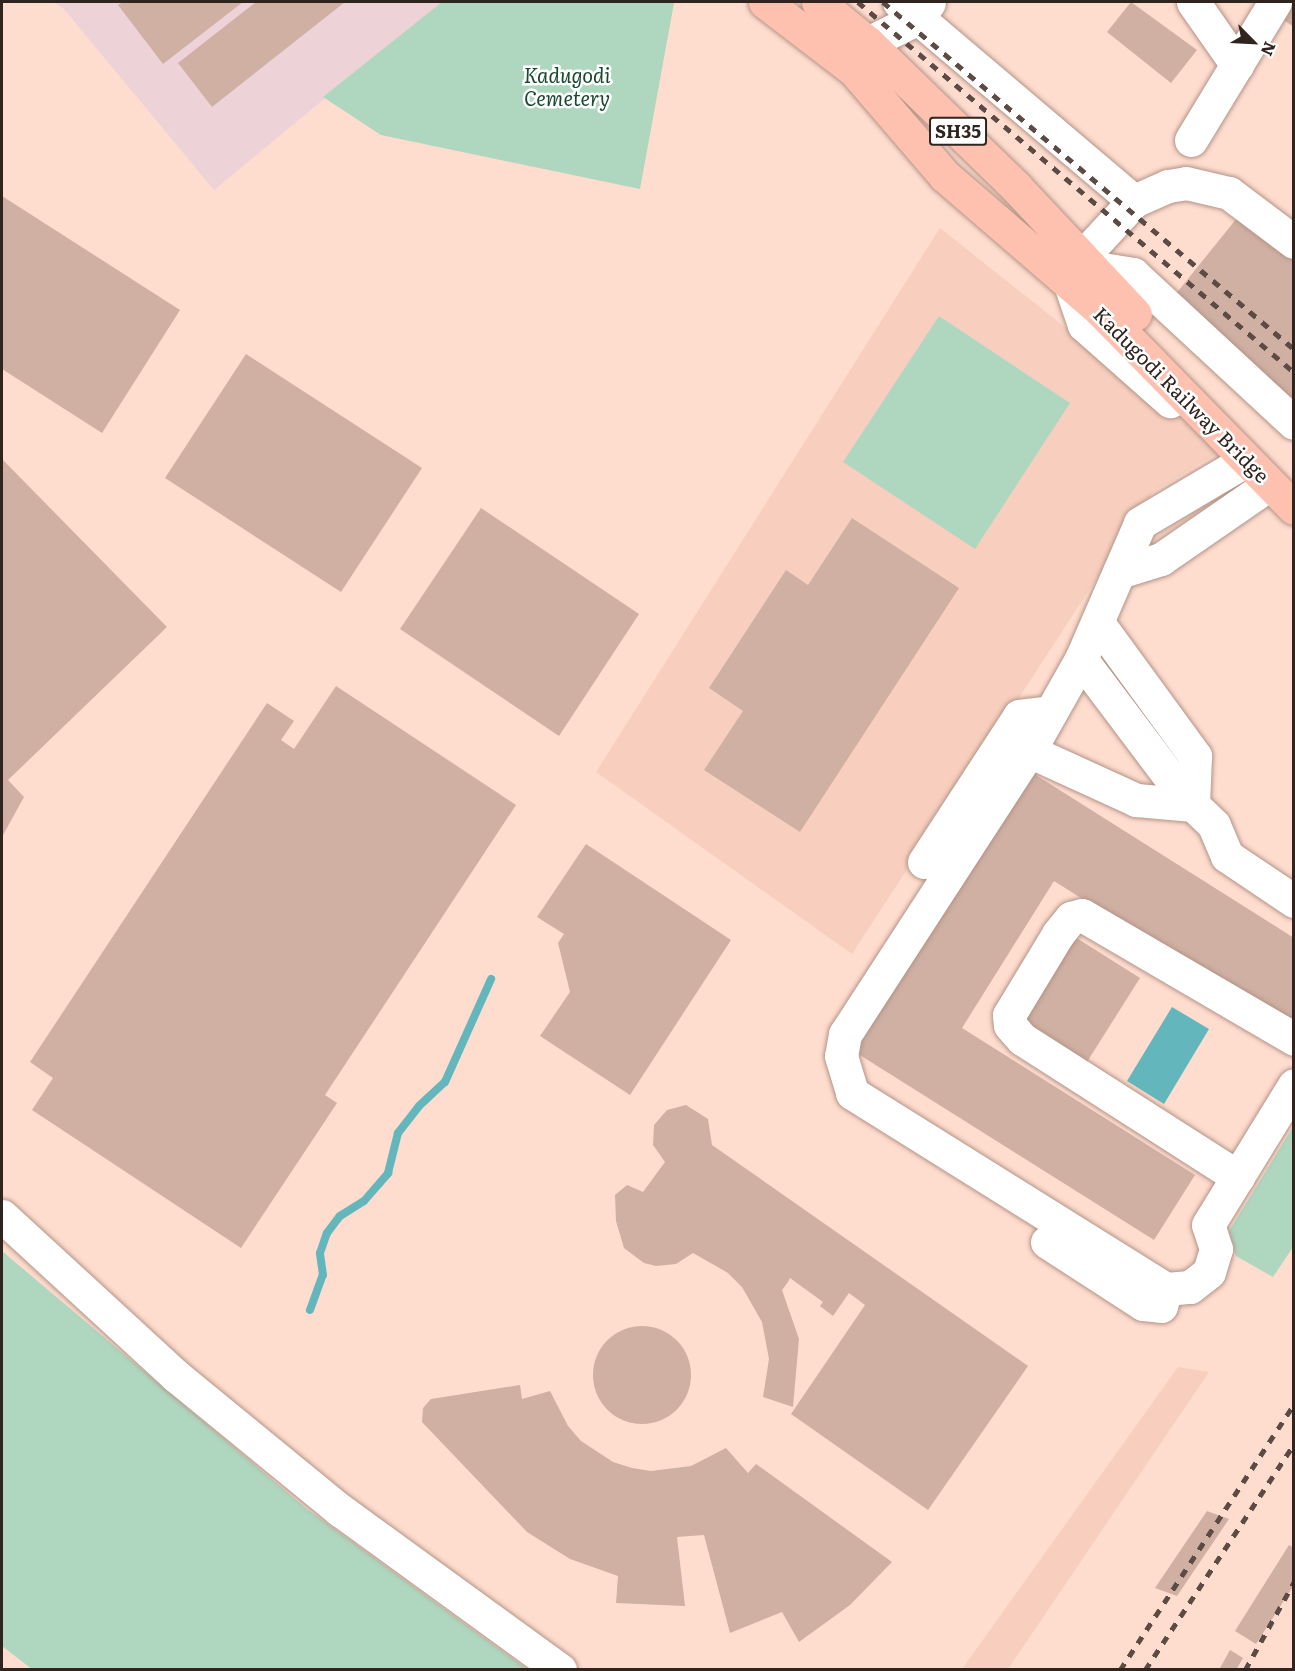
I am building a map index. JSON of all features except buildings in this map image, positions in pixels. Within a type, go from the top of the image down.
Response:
[{"type":"main road","name":"SH35","points":[[765,2],[854,70],[945,176],[1080,268]]},
{"type":"main road","name":"SH35","points":[[819,2],[868,43],[1080,268]]},
{"type":"main road","name":"Kadugodi Railway Bridge","points":[[1080,268],[1293,508]]},
{"type":"main road","name":"SH35","points":[[1107,301],[1293,477]]},
{"type":"street","points":[[1193,2],[1237,65]]},
{"type":"street","points":[[1191,140],[1275,2]]},
{"type":"street","points":[[868,43],[915,7],[1134,201]]},
{"type":"street","points":[[1293,242],[1242,201],[1215,188],[1168,186],[1134,201],[1080,268],[1084,325],[1238,465],[1293,522]]},
{"type":"street","points":[[1080,268],[1133,274],[1293,423]]},
{"type":"street","points":[[1238,465],[1140,523],[1082,659],[1029,751],[845,1034],[841,1056],[845,1081],[852,1093],[1166,1289],[1190,1287],[1209,1272],[1216,1249],[1208,1225],[1293,1085]]},
{"type":"street","points":[[1119,573],[1161,559],[1261,489]]},
{"type":"street","points":[[1098,623],[1195,756],[1192,805]]},
{"type":"street","points":[[1082,659],[1170,779]]},
{"type":"street","points":[[924,862],[1019,716],[1051,712]]},
{"type":"street","points":[[1029,751],[1136,800],[1192,805],[1214,825],[1227,856],[1293,901]]},
{"type":"street","points":[[1238,1177],[1022,1039],[1010,1025],[1009,1015],[1058,934],[1071,918],[1082,915],[1293,1039]]},
{"type":"street","points":[[2,1216],[176,1376],[340,1510],[560,1670]]},
{"type":"street","points":[[1047,1242],[1143,1304],[1161,1306],[1166,1289]]},
{"type":"shaded area","points":[[53,2],[442,2],[214,190],[63,8]]},
{"type":"shaded area","points":[[940,228],[1221,451],[1153,492],[852,954],[596,772]]},
{"type":"shaded area","points":[[1178,1367],[1209,1372],[1008,1669],[962,1669]]},
{"type":"green space","name":"Kadugodi Cemetery","points":[[442,2],[674,3],[640,189],[381,135],[323,97]]},
{"type":"green space","points":[[939,316],[1070,403],[975,549],[843,462]]},
{"type":"green space","points":[[1293,1127],[1293,1247],[1273,1277],[1236,1256],[1229,1231]]},
{"type":"green space","points":[[2,1251],[307,1509],[527,1669],[33,1670],[2,1646]]},
{"type":"water","points":[[1172,1007],[1209,1029],[1164,1104],[1127,1081]]},
{"type":"waterway","points":[[310,1310],[323,1275],[320,1253],[327,1233],[340,1216],[364,1201],[388,1173],[398,1133],[419,1106],[445,1082],[491,979]]},
{"type":"railway","points":[[858,2],[1294,372]]},
{"type":"railway","points":[[883,2],[1294,349]]},
{"type":"railway","points":[[1120,1670],[1294,1404]]},
{"type":"railway","points":[[1145,1670],[1294,1444]]},
{"type":"railway","points":[[1245,1670],[1294,1582]]}]
